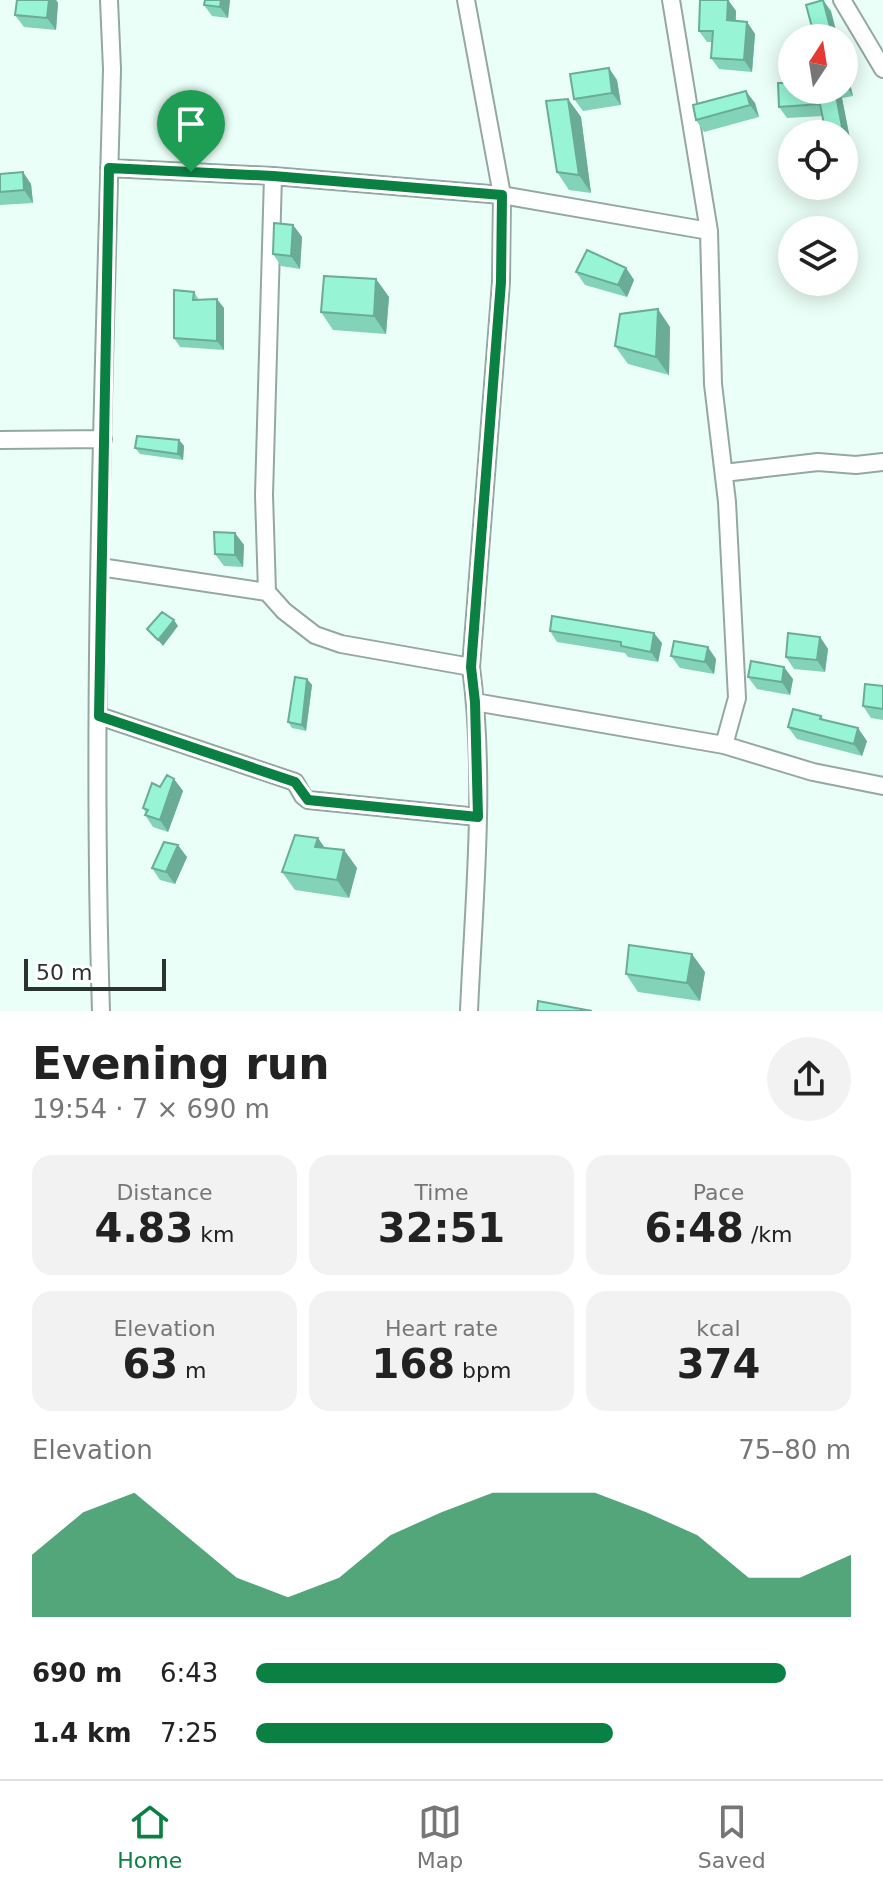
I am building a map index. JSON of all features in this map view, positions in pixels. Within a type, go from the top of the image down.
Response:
[{"type":"street","points":[[101,1011],[97,827],[112,69],[109,0]]},
{"type":"street","points":[[466,0],[502,195],[501,282],[471,667],[478,817],[469,1011]]},
{"type":"street","points":[[671,0],[709,231],[713,384],[724,473],[737,698],[724,745]]},
{"type":"street","points":[[842,0],[883,69]]},
{"type":"street","points":[[109,168],[273,176],[502,195],[709,231]]},
{"type":"street","points":[[267,592],[264,447],[273,176]]},
{"type":"street","points":[[0,440],[103,439]]},
{"type":"street","points":[[724,473],[818,462],[868,465],[883,462]]},
{"type":"street","points":[[100,567],[267,592],[284,611],[315,635],[341,644],[471,667]]},
{"type":"street","points":[[475,702],[724,745],[813,772],[883,786]]},
{"type":"street","points":[[99,716],[295,782],[308,800],[478,817]]},
{"type":"building","points":[[17,0],[49,0],[47,18],[15,15]]},
{"type":"building","points":[[205,0],[221,0],[220,7],[204,5]]},
{"type":"building","points":[[700,0],[728,0],[727,20],[747,22],[744,60],[711,58],[713,31],[699,31]]},
{"type":"building","points":[[823,0],[829,24],[811,24],[806,5]]},
{"type":"building","points":[[609,68],[612,93],[574,99],[570,74]]},
{"type":"building","points":[[746,91],[750,105],[696,120],[693,105]]},
{"type":"building","points":[[568,99],[579,175],[557,172],[546,101]]},
{"type":"building","points":[[779,104],[820,104],[779,107]]},
{"type":"building","points":[[820,104],[838,104],[841,120],[823,120]]},
{"type":"building","points":[[23,172],[24,190],[0,192],[0,174]]},
{"type":"building","points":[[274,223],[293,225],[291,256],[273,254]]},
{"type":"building","points":[[587,250],[626,268],[618,285],[576,272]]},
{"type":"building","points":[[324,276],[376,279],[374,316],[321,312]]},
{"type":"building","points":[[174,290],[194,292],[193,300],[217,299],[217,341],[174,338]]},
{"type":"building","points":[[658,309],[656,357],[615,346],[620,314]]},
{"type":"building","points":[[137,436],[179,440],[178,454],[135,448]]},
{"type":"building","points":[[214,532],[235,533],[235,555],[215,554]]},
{"type":"building","points":[[162,612],[174,620],[158,640],[147,629]]},
{"type":"building","points":[[552,616],[654,633],[651,652],[621,646],[621,642],[550,631]]},
{"type":"building","points":[[788,633],[820,637],[817,660],[786,657]]},
{"type":"building","points":[[674,641],[708,647],[705,662],[671,656]]},
{"type":"building","points":[[751,661],[784,667],[782,682],[748,677]]},
{"type":"building","points":[[295,677],[307,679],[302,725],[288,722]]},
{"type":"building","points":[[865,684],[883,686],[883,709],[863,706]]},
{"type":"building","points":[[793,709],[858,728],[854,744],[788,727]]},
{"type":"building","points":[[167,775],[174,779],[160,820],[145,815],[148,810],[143,808],[152,783],[160,787]]},
{"type":"building","points":[[295,835],[318,838],[315,847],[344,850],[337,880],[282,872]]},
{"type":"building","points":[[164,842],[178,845],[166,872],[152,868]]},
{"type":"building","points":[[629,945],[692,954],[687,983],[626,974]]},
{"type":"building","points":[[538,1001],[592,1011],[537,1011]]},
{"type":"route","points":[[109,168],[191,172],[502,195],[501,282],[471,667],[478,817],[308,800],[295,782],[99,716],[109,168]]}]
